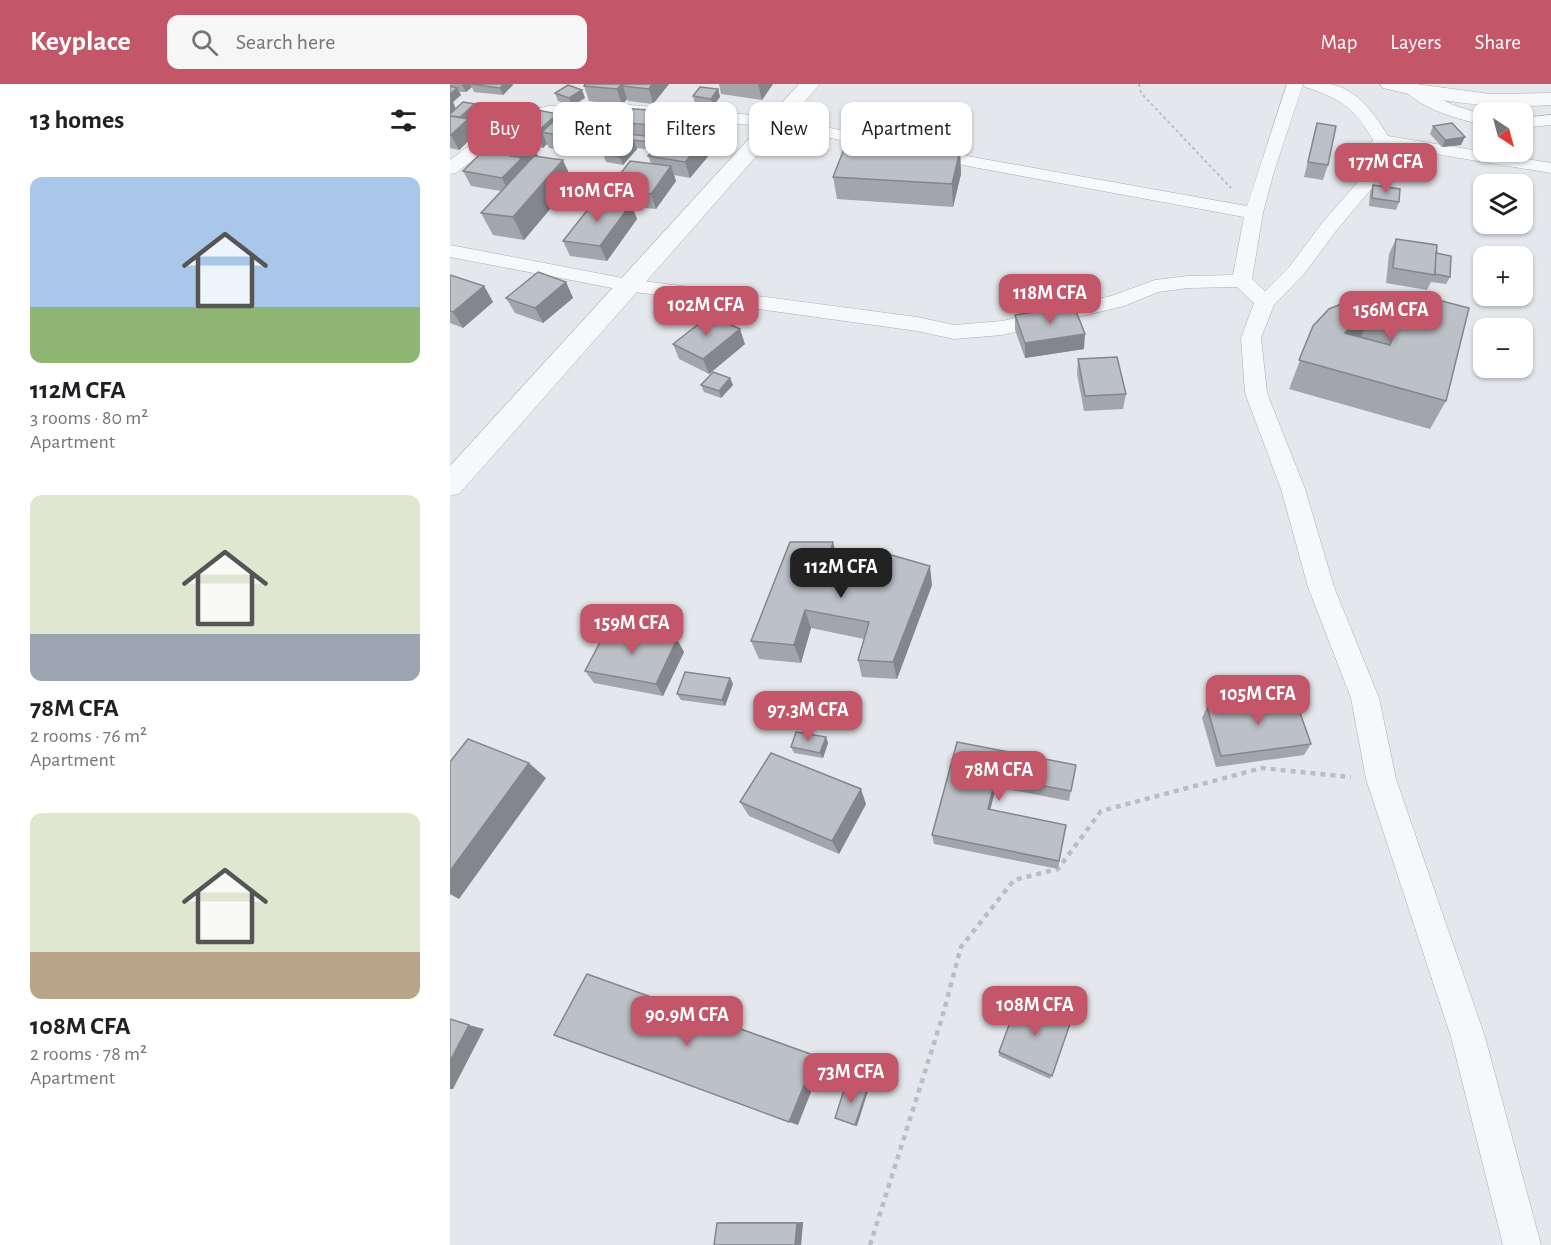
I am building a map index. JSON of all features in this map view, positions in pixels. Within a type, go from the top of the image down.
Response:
[{"type":"street","points":[[794,102],[810,84]]},
{"type":"street","points":[[1242,281],[1254,213],[1264,175],[1295,84]]},
{"type":"street","points":[[1311,84],[1335,92],[1366,113],[1382,141]]},
{"type":"street","points":[[1390,84],[1413,90],[1480,100],[1551,99]]},
{"type":"street","points":[[1413,90],[1438,106],[1473,118]]},
{"type":"street","points":[[450,169],[508,125],[549,111],[618,109],[749,120]]},
{"type":"street","points":[[1533,122],[1551,120]]},
{"type":"street","points":[[829,133],[978,163],[1254,213]]},
{"type":"street","points":[[1382,141],[1551,168]]},
{"type":"street","points":[[1382,141],[1372,159],[1366,184],[1329,227],[1298,270],[1265,302],[1251,338],[1256,393],[1293,489],[1321,586],[1365,698],[1382,780],[1468,1037],[1522,1245]]},
{"type":"street","points":[[450,485],[544,383],[627,285],[749,152]]},
{"type":"street","points":[[450,251],[627,285],[906,322],[954,332],[1013,325],[1117,301],[1155,286],[1188,282],[1242,281],[1265,302]]},
{"type":"path","points":[[1139,84],[1141,93],[1254,213]]},
{"type":"path","points":[[870,1245],[942,1018],[961,947],[1014,880],[1058,869],[1101,811],[1262,768],[1382,780]]},
{"type":"building","points":[[470,84],[504,84],[500,88]]},
{"type":"building","points":[[585,84],[622,84],[617,89],[584,86]]},
{"type":"building","points":[[624,84],[652,84],[649,89],[623,86]]},
{"type":"building","points":[[568,85],[582,90],[569,98],[555,93]]},
{"type":"building","points":[[450,86],[457,88],[450,94]]},
{"type":"building","points":[[700,87],[718,89],[711,99],[693,96]]},
{"type":"building","points":[[463,102],[468,103],[468,110],[460,117],[450,116]]},
{"type":"building","points":[[633,109],[645,110],[645,125],[633,124]]},
{"type":"building","points":[[541,111],[553,113],[553,118],[541,128]]},
{"type":"building","points":[[450,116],[468,119],[451,135]]},
{"type":"building","points":[[553,122],[553,134],[542,132]]},
{"type":"building","points":[[1317,123],[1336,126],[1328,165],[1308,162]]},
{"type":"building","points":[[1452,123],[1465,137],[1445,140],[1433,126]]},
{"type":"building","points":[[633,135],[645,136],[645,141],[633,140]]},
{"type":"building","points":[[478,156],[522,158],[502,178],[463,171]]},
{"type":"building","points":[[534,156],[563,160],[513,217],[481,213]]},
{"type":"building","points":[[648,156],[690,156],[685,162]]},
{"type":"building","points":[[841,156],[959,156],[952,184],[833,177]]},
{"type":"building","points":[[630,161],[671,166],[651,194],[609,189]]},
{"type":"building","points":[[1373,185],[1400,189],[1399,202],[1372,198]]},
{"type":"building","points":[[596,199],[631,204],[600,246],[563,241]]},
{"type":"building","points":[[1396,239],[1437,245],[1435,275],[1393,268]]},
{"type":"building","points":[[1436,253],[1451,256],[1450,277],[1435,274]]},
{"type":"building","points":[[538,272],[566,282],[535,308],[506,298]]},
{"type":"building","points":[[450,275],[484,286],[453,312],[450,311]]},
{"type":"building","points":[[1407,292],[1469,308],[1446,401],[1299,360],[1313,326],[1329,309],[1356,298],[1372,296],[1405,299]],"holes":[[[1369,317],[1399,318],[1390,345],[1345,333],[1354,323]]]},
{"type":"building","points":[[1074,306],[1085,334],[1025,343],[1015,315]]},
{"type":"building","points":[[710,315],[740,329],[703,359],[673,344]]},
{"type":"building","points":[[1117,357],[1126,394],[1085,396],[1078,359]]},
{"type":"building","points":[[713,372],[730,378],[719,391],[701,385]]},
{"type":"building","points":[[790,542],[833,542],[825,572],[881,580],[891,555],[930,566],[893,662],[858,660],[869,622],[805,610],[794,645],[751,641]]},
{"type":"building","points":[[608,627],[677,639],[656,684],[585,671]]},
{"type":"building","points":[[685,672],[730,678],[722,700],[677,694]]},
{"type":"building","points":[[1294,696],[1311,744],[1221,756],[1207,707]]},
{"type":"building","points":[[796,732],[826,737],[820,753],[791,747]]},
{"type":"building","points":[[468,739],[529,763],[450,871],[450,762]]},
{"type":"building","points":[[957,742],[1076,765],[1071,791],[996,777],[988,809],[1066,825],[1059,861],[932,835]]},
{"type":"building","points":[[771,753],[861,789],[832,841],[740,802]]},
{"type":"building","points":[[587,974],[816,1056],[789,1122],[554,1035]]},
{"type":"building","points":[[1019,998],[1071,1021],[1052,1076],[999,1052]]},
{"type":"building","points":[[450,1019],[469,1025],[450,1061]]},
{"type":"building","points":[[846,1084],[867,1090],[855,1125],[835,1118]]},
{"type":"building","points":[[717,1223],[797,1223],[795,1245],[714,1245]]}]
